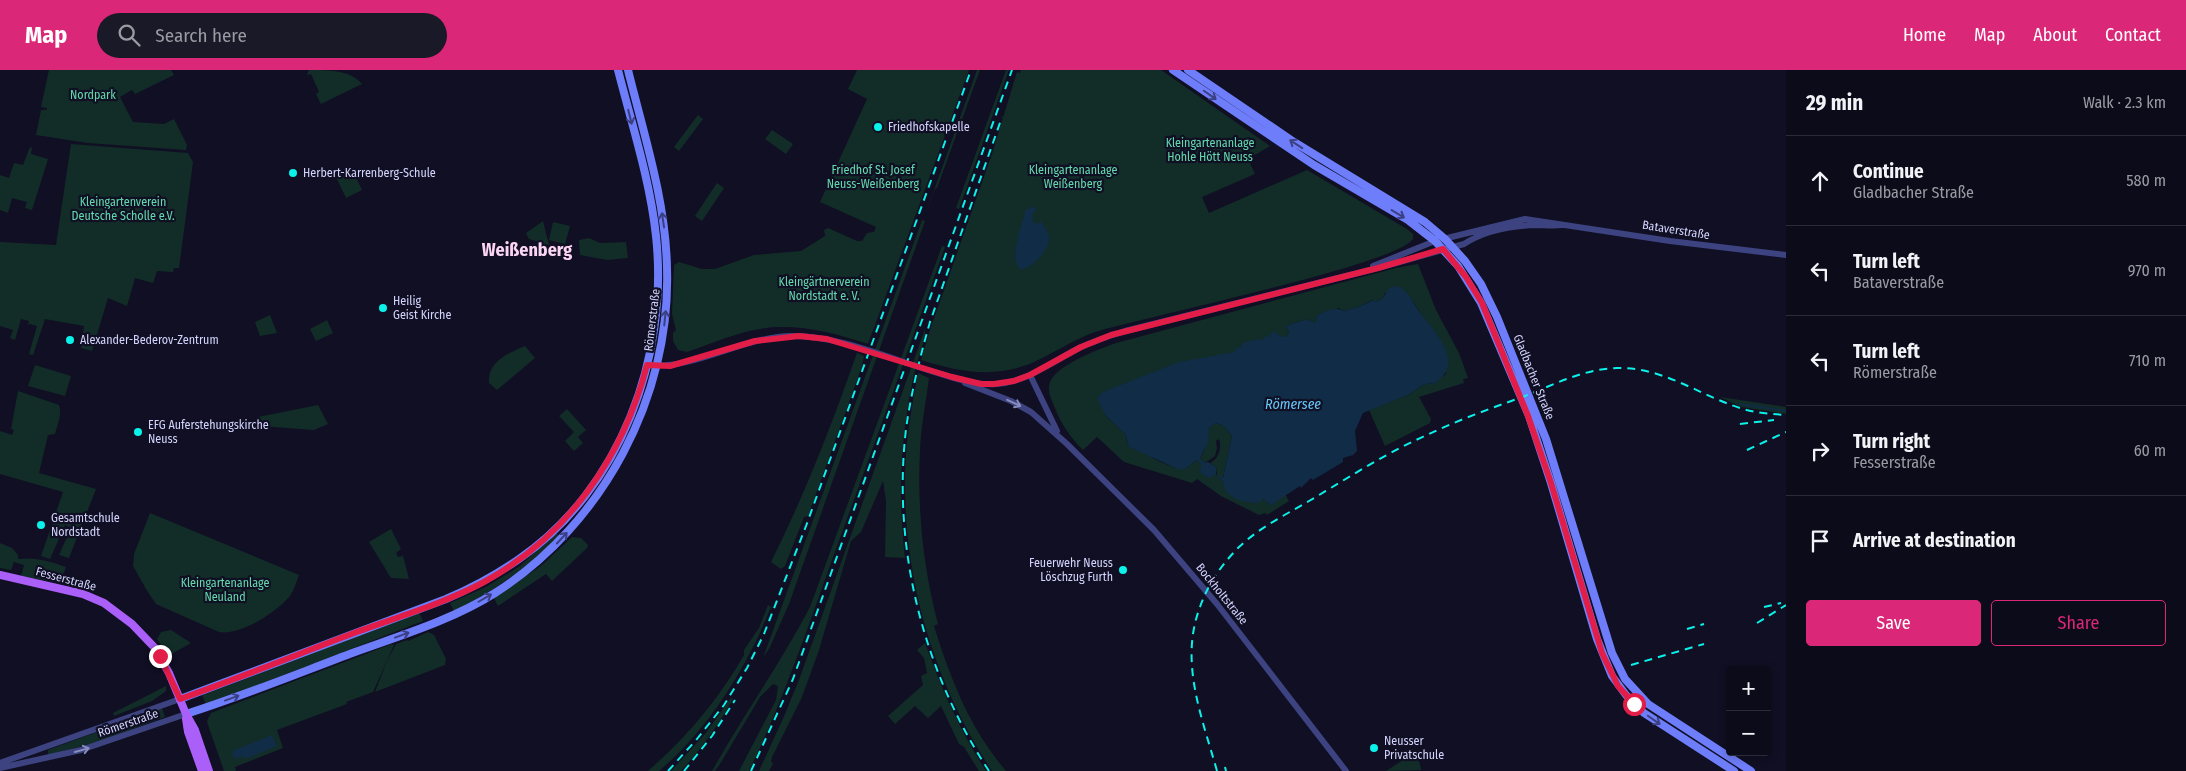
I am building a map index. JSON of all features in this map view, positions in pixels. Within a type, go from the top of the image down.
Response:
[{"type":"main road","name":"Römerstraße","points":[[180,699],[446,599],[483,582],[520,559],[556,528],[583,498],[599,476],[612,456],[633,411],[653,344],[657,307],[656,238],[650,200],[618,70]]},
{"type":"main road","name":"Römerstraße","points":[[186,714],[453,615],[495,593],[518,577],[563,538],[603,487],[637,424],[656,366],[663,333],[666,304],[668,269],[666,239],[659,197],[628,70]]},
{"type":"main road","name":"Gladbacher Straße","points":[[1173,70],[1291,150],[1408,220],[1435,241],[1466,277],[1482,303],[1528,416],[1551,483],[1597,639],[1607,666],[1618,686],[1649,717],[1734,771]]},
{"type":"main road","name":"Gladbacher Straße","points":[[1188,70],[1294,142],[1408,211],[1445,239],[1474,272],[1497,317],[1538,415],[1559,476],[1610,650],[1625,679],[1648,704],[1751,771]]},
{"type":"main road","points":[[1551,483],[1559,476]]},
{"type":"main road","name":"Fesserstraße","points":[[0,575],[84,594],[104,603],[132,624],[154,647],[169,673],[186,714],[195,730],[210,771]]},
{"type":"main road","name":"Fesserstraße","points":[[186,714],[188,732],[202,771]]},
{"type":"street","name":"Bataverstraße","points":[[1365,270],[1435,241],[1525,219],[1725,249],[1786,256]]},
{"type":"street","points":[[1490,232],[1519,224],[1525,219],[1533,225]]},
{"type":"street","name":"Bataverstraße","points":[[647,365],[677,364],[755,341],[799,336],[833,341],[981,384],[1014,381],[1030,375],[1081,347],[1111,335],[1453,247],[1490,232],[1533,225],[1562,224]]},
{"type":"street","name":"Bockholtstraße","points":[[1030,375],[1050,420],[1067,444]]},
{"type":"street","name":"Bockholtstraße","points":[[952,377],[1019,405],[1042,421],[1142,517],[1217,604],[1346,771]]},
{"type":"street","name":"Römerstraße","points":[[0,763],[180,699]]},
{"type":"street","name":"Römerstraße","points":[[0,768],[81,750],[186,714]]},
{"type":"green space","name":"Nordpark","points":[[49,70],[171,70],[174,75],[135,94],[132,90],[120,97],[133,122],[164,124],[174,119],[187,145],[186,150],[88,143],[36,135],[41,110],[47,110],[47,108],[41,107]]},
{"type":"green space","points":[[309,70],[345,73],[362,84],[321,104],[316,94],[319,92],[311,74],[307,75]]},
{"type":"green space","points":[[857,70],[969,70],[868,344],[823,331],[777,327],[743,333],[687,352],[678,350],[673,341],[673,333],[676,330],[672,314],[674,265],[679,262],[702,269],[715,269],[754,255],[801,251],[825,236],[824,230],[828,228],[857,241],[862,241],[867,233],[874,232],[876,227],[820,202],[867,99],[848,89]]},
{"type":"green space","points":[[977,70],[980,70],[937,188],[924,218]]},
{"type":"green space","points":[[1006,70],[1009,70],[959,209],[956,208]]},
{"type":"green space","points":[[1021,70],[1161,70],[1270,146],[1248,159],[1255,174],[1202,197],[1209,213],[1307,170],[1407,229],[1413,234],[1413,239],[1396,250],[1362,263],[1264,290],[1092,333],[1034,362],[1006,371],[978,372],[949,368],[921,360],[992,154],[1017,72],[1020,73]]},
{"type":"green space","points":[[698,115],[703,119],[679,151],[674,147]]},
{"type":"green space","points":[[772,130],[793,144],[786,154],[765,139]]},
{"type":"green space","name":"Kleingartenverein Deutsche Scholle e.V.","points":[[71,144],[188,153],[193,162],[179,268],[174,268],[173,272],[157,271],[153,283],[135,278],[127,306],[108,298],[92,351],[81,348],[84,326],[45,319],[33,355],[29,354],[37,326],[28,325],[29,321],[21,319],[15,340],[10,338],[13,330],[0,326],[0,242],[56,245]]},
{"type":"green space","points":[[30,147],[32,148],[31,154],[48,159],[32,210],[25,208],[27,202],[12,198],[8,213],[0,210],[0,175],[9,178],[14,163],[23,165]]},
{"type":"green space","points":[[351,167],[362,190],[346,198],[335,175]]},
{"type":"green space","points":[[717,183],[724,188],[702,221],[695,216]]},
{"type":"green space","points":[[922,220],[925,221],[789,604],[770,647],[763,658]]},
{"type":"green space","points":[[543,221],[549,245],[529,239],[526,233]]},
{"type":"green space","points":[[553,222],[570,226],[565,244],[549,240]]},
{"type":"green space","points":[[589,238],[600,243],[626,242],[628,258],[607,260],[580,255],[579,240]]},
{"type":"green space","points":[[942,246],[945,247],[806,633],[762,744],[749,771],[739,771],[776,700],[778,686],[773,684],[760,697],[720,764],[715,771],[712,771],[810,607]]},
{"type":"green space","points":[[1418,264],[1436,310],[1459,353],[1468,378],[1463,379],[1464,383],[1419,397],[1431,419],[1430,423],[1385,446],[1369,410],[1410,394],[1421,386],[1429,383],[1433,384],[1446,374],[1436,335],[1411,299],[1385,293],[1383,298],[1376,302],[1372,300],[1359,307],[1343,311],[1339,308],[1317,315],[1315,323],[1307,319],[1286,326],[1289,333],[1286,337],[1269,336],[1262,342],[1241,347],[1236,352],[1103,392],[1105,415],[1126,435],[1127,442],[1147,455],[1177,468],[1185,469],[1197,460],[1223,481],[1267,501],[1269,504],[1285,494],[1289,501],[1267,515],[1265,513],[1259,515],[1221,496],[1197,479],[1192,483],[1124,462],[1097,437],[1083,450],[1070,436],[1057,414],[1049,391],[1052,379],[1067,365],[1099,349],[1396,268]]},
{"type":"green space","points":[[270,315],[277,333],[260,336],[255,322]]},
{"type":"green space","points":[[327,320],[333,333],[316,341],[310,329]]},
{"type":"green space","points":[[925,329],[914,374],[903,446],[901,513],[905,558],[885,557],[886,501],[883,481],[861,532],[851,541],[819,650],[802,697],[772,757],[771,761],[773,764],[769,771],[759,771],[800,677]]},
{"type":"green space","points":[[525,346],[535,358],[497,390],[489,383],[491,369],[500,359]]},
{"type":"green space","points":[[857,353],[864,356],[862,366],[808,516],[804,517],[785,566],[781,569],[771,562],[817,459]]},
{"type":"green space","points":[[35,365],[71,376],[65,396],[28,386]]},
{"type":"green space","points":[[918,373],[929,378],[922,423],[919,494],[928,581],[938,624],[934,626],[962,702],[971,720],[1006,771],[992,771],[971,736],[952,698],[936,660],[914,580],[905,497],[907,445]]},
{"type":"green space","points":[[18,391],[59,405],[60,412],[55,434],[48,435],[39,473],[96,489],[69,558],[59,555],[71,528],[65,525],[50,559],[41,556],[63,492],[0,474],[0,431],[12,435],[14,430],[11,429]]},
{"type":"green space","points":[[1720,397],[1786,407],[1786,414],[1741,407]]},
{"type":"green space","points":[[318,405],[328,424],[314,430],[260,426],[258,417]]},
{"type":"green space","points":[[567,409],[586,430],[578,437],[583,443],[574,451],[565,441],[574,432],[559,416]]},
{"type":"green space","points":[[1216,423],[1224,426],[1232,436],[1223,478],[1217,476],[1216,467],[1210,463],[1216,459],[1219,452],[1219,439],[1216,441],[1215,456],[1205,463],[1200,458],[1204,451],[1209,428]]},
{"type":"green space","name":"Kleingartenanlage Neuland","points":[[150,513],[299,575],[292,592],[275,610],[257,622],[247,627],[227,632],[219,632],[156,604],[133,566],[134,554]]},
{"type":"green space","points":[[391,529],[401,549],[396,553],[398,557],[403,556],[409,579],[391,578],[369,542]]},
{"type":"green space","points":[[556,533],[560,536],[523,568],[483,596],[454,612],[450,603],[486,587],[520,566]]},
{"type":"green space","points":[[572,537],[581,538],[588,545],[587,548],[552,581],[546,574],[498,606],[494,598],[542,565]]},
{"type":"green space","points":[[0,543],[12,548],[18,555],[18,559],[42,560],[66,567],[60,583],[21,576],[24,565],[14,562],[11,570],[0,568]]},
{"type":"green space","points":[[768,605],[771,607],[761,630],[725,696],[694,736],[677,754],[659,771],[648,771],[676,745],[724,687],[744,655],[744,650],[759,628]]},
{"type":"green space","points":[[419,612],[423,621],[206,705],[202,695]]},
{"type":"green space","points":[[171,630],[191,643],[168,656],[157,639],[161,632]]},
{"type":"green space","points":[[428,632],[434,635],[446,659],[445,665],[375,692],[396,644]]},
{"type":"green space","points":[[925,643],[952,709],[986,771],[979,771],[964,747],[959,744],[941,706],[928,718],[915,706],[895,724],[888,716],[923,685],[921,676],[927,673],[924,658],[917,650]]},
{"type":"green space","points":[[392,644],[394,645],[373,692],[346,702],[347,704],[277,730],[283,748],[235,767],[236,771],[224,771],[207,721],[211,713]]},
{"type":"green space","points":[[166,686],[166,691],[152,701],[114,716],[113,713]]},
{"type":"green space","points":[[731,698],[733,699],[709,737],[681,771],[671,771],[705,734]]},
{"type":"green space","points":[[162,708],[165,717],[98,742],[48,755],[48,750]]},
{"type":"green space","points":[[1414,753],[1421,770],[1386,771]]},
{"type":"water","points":[[1031,206],[1037,209],[1032,215],[1033,222],[1037,224],[1041,221],[1048,233],[1049,240],[1048,246],[1041,256],[1022,270],[1016,260],[1016,245],[1026,209],[1030,209]]},
{"type":"water","name":"Römersee","points":[[1397,286],[1407,292],[1438,335],[1448,356],[1448,366],[1443,376],[1433,384],[1429,383],[1421,386],[1410,394],[1363,413],[1355,431],[1357,451],[1353,455],[1343,458],[1343,462],[1313,480],[1311,478],[1301,488],[1300,486],[1271,505],[1263,499],[1259,503],[1253,503],[1231,496],[1224,487],[1223,481],[1215,475],[1209,478],[1202,474],[1200,470],[1202,465],[1197,460],[1185,469],[1178,469],[1131,448],[1128,445],[1126,435],[1105,415],[1097,398],[1103,392],[1179,362],[1235,352],[1235,349],[1241,347],[1243,343],[1259,339],[1262,341],[1264,337],[1269,336],[1274,331],[1280,336],[1286,337],[1289,333],[1286,326],[1307,319],[1315,323],[1317,315],[1330,310],[1340,309],[1343,311],[1359,307],[1373,300],[1376,302],[1383,298],[1389,288]],"holes":[[[1216,423],[1224,426],[1232,436],[1223,478],[1216,475],[1216,467],[1208,462],[1205,463],[1200,458],[1208,442],[1209,428]]]},
{"type":"water","points":[[272,735],[277,746],[245,759],[244,756],[234,759],[232,751]]},
{"type":"waterway","points":[[1740,404],[1786,411]]},
{"type":"railway","points":[[668,771],[724,705],[747,668],[764,634],[806,526],[971,70]]},
{"type":"railway","points":[[751,771],[793,679],[1012,70]]},
{"type":"railway","points":[[989,771],[966,732],[946,692],[930,650],[918,607],[909,563],[904,519],[903,474],[908,416],[926,335],[1002,117]]},
{"type":"railway","points":[[1217,771],[1199,710],[1195,689],[1192,669],[1194,628],[1203,599],[1221,567],[1239,547],[1272,522],[1412,442],[1475,414],[1593,371],[1617,368],[1650,372],[1740,408],[1786,415]]},
{"type":"railway","points":[[1740,424],[1774,420]]},
{"type":"railway","points":[[1747,450],[1786,432]]},
{"type":"railway","points":[[1764,607],[1781,603]]},
{"type":"railway","points":[[1757,623],[1786,605]]},
{"type":"railway","points":[[1687,629],[1704,624]]},
{"type":"railway","points":[[1631,665],[1704,644]]},
{"type":"railway","points":[[684,771],[712,736],[735,700]]},
{"type":"railway","points":[[1225,767],[1226,771]]},
{"type":"place","name":"Friedhofskapelle","points":[[878,127]]},
{"type":"place","name":"Herbert-Karrenberg-Schule","points":[[293,173]]},
{"type":"place","name":"Heilig Geist Kirche","points":[[383,308]]},
{"type":"place","name":"Alexander-Bederov-Zentrum","points":[[70,340]]},
{"type":"place","name":"EFG Auferstehungskirche Neuss","points":[[138,432]]},
{"type":"place","name":"Gesamtschule Nordstadt","points":[[41,525]]},
{"type":"place","name":"Feuerwehr Neuss Löschzug Furth","points":[[1123,570]]},
{"type":"place","name":"Neusser Privatschule","points":[[1374,748]]},
{"type":"district","name":"Weißenberg","points":[[527,250]]},
{"type":"route","points":[[160,656],[180,699],[446,599],[474,587],[493,576],[520,559],[550,534],[594,484],[612,456],[633,411],[647,365],[670,366],[741,344],[782,336],[799,336],[827,339],[971,382],[981,384],[1005,383],[1030,375],[1081,347],[1111,335],[1378,268],[1443,249],[1466,277],[1482,303],[1489,319],[1538,442],[1602,653],[1618,686],[1634,704]]},
{"type":"park label","name":"Kleingartenanlage Hohle Hött Neuss","points":[[1210,150]]},
{"type":"park label","name":"Friedhof St. Josef Neuss-Weißenberg","points":[[873,177]]},
{"type":"park label","name":"Kleingartenanlage Weißenberg","points":[[1073,177]]},
{"type":"park label","name":"Kleingärtnerverein Nordstadt e. V.","points":[[824,289]]}]
